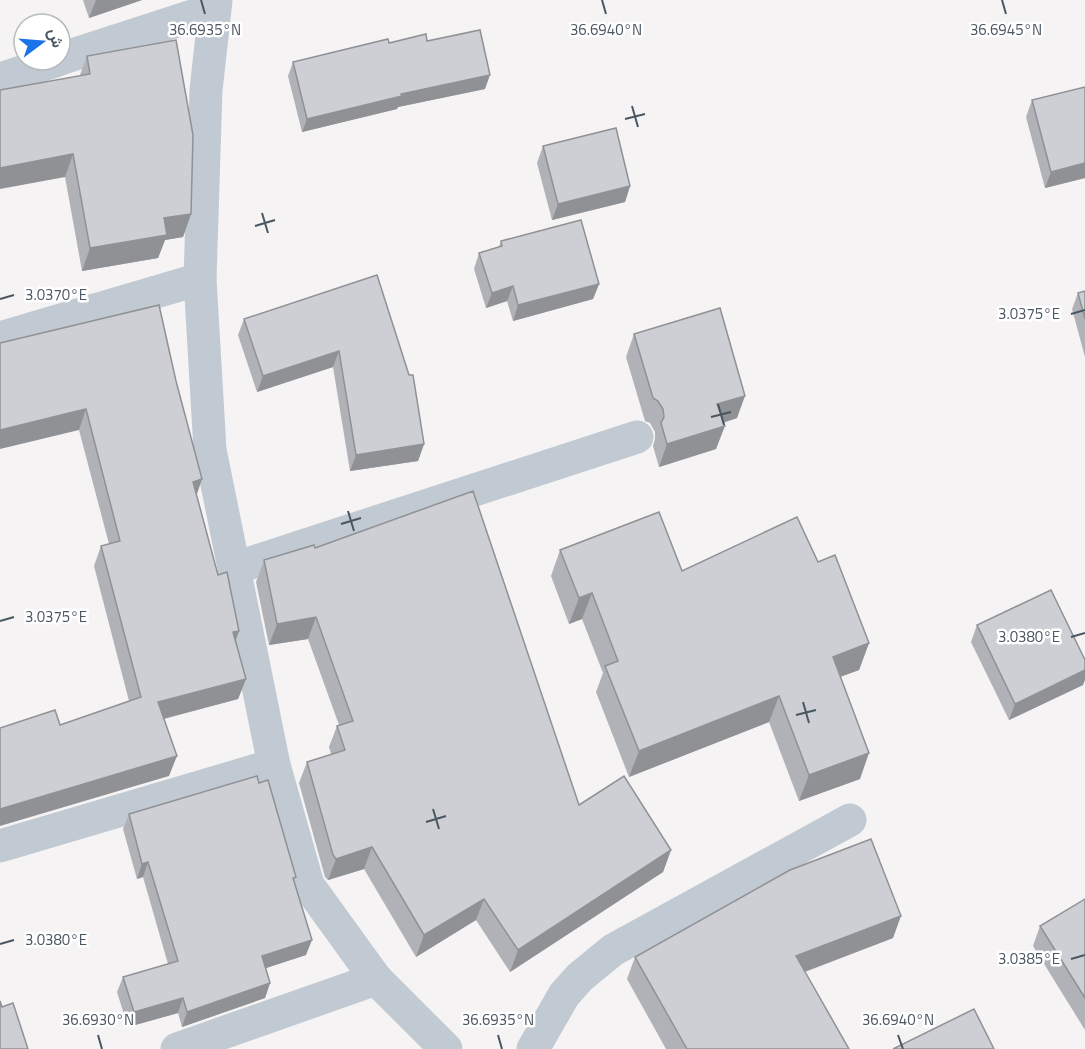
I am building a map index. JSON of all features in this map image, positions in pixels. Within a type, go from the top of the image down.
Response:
[{"type":"street","points":[[72,55],[215,4],[206,90],[200,279],[210,450],[274,765],[308,885],[376,979],[446,1049]]},
{"type":"street","points":[[0,79],[22,72]]},
{"type":"street","points":[[0,338],[200,279]]},
{"type":"street","points":[[234,568],[637,437]]},
{"type":"street","points":[[0,846],[274,765]]},
{"type":"street","points":[[533,1049],[564,995],[580,977],[613,950],[850,820]]},
{"type":"street","points":[[177,1049],[376,979]]},
{"type":"building","points":[[480,30],[490,75],[401,94],[402,96],[307,119],[293,62],[388,39],[389,43],[426,34],[427,41]]},
{"type":"building","points":[[176,40],[193,135],[191,214],[164,218],[167,235],[90,248],[73,154],[0,168],[0,90],[90,74],[87,56]]},
{"type":"building","points":[[1085,87],[1085,163],[1051,172],[1032,100]]},
{"type":"building","points":[[616,128],[630,186],[558,204],[543,146]]},
{"type":"building","points":[[581,220],[599,284],[518,305],[513,286],[492,293],[479,253],[502,246],[501,241]]},
{"type":"building","points":[[377,275],[409,375],[413,375],[424,444],[356,455],[339,351],[263,376],[244,319]]},
{"type":"building","points":[[1085,291],[1085,319],[1078,293]]},
{"type":"building","points":[[159,305],[202,479],[193,482],[218,575],[227,572],[239,631],[233,632],[246,679],[158,702],[177,756],[0,809],[0,728],[55,710],[60,725],[141,697],[101,546],[120,541],[86,409],[0,430],[0,343]]},
{"type":"building","points":[[720,308],[745,396],[717,404],[725,426],[667,444],[661,423],[664,417],[663,409],[653,398],[634,334]]},
{"type":"building","points":[[473,491],[579,805],[624,776],[671,850],[518,950],[484,899],[424,935],[372,847],[336,859],[333,855],[307,762],[345,750],[337,726],[353,721],[316,617],[277,624],[264,560],[314,545],[315,548]]},
{"type":"building","points":[[659,512],[682,571],[797,517],[818,562],[835,555],[869,643],[833,657],[869,753],[809,775],[779,696],[639,751],[605,666],[618,661],[592,593],[579,598],[560,550]]},
{"type":"building","points":[[1051,590],[1085,660],[1085,670],[1015,704],[977,625]]},
{"type":"building","points":[[257,776],[259,783],[268,780],[296,877],[293,878],[312,940],[262,956],[270,983],[187,1012],[183,998],[134,1012],[123,977],[178,961],[148,862],[142,864],[129,814]]},
{"type":"building","points":[[871,839],[901,916],[796,956],[849,1049],[687,1049],[635,957],[790,870]]},
{"type":"building","points":[[1085,899],[1085,998],[1040,926]]},
{"type":"building","points":[[0,1001],[2,1007],[13,1003],[28,1049],[0,1049]]},
{"type":"building","points":[[974,1009],[994,1049],[893,1049]]}]
